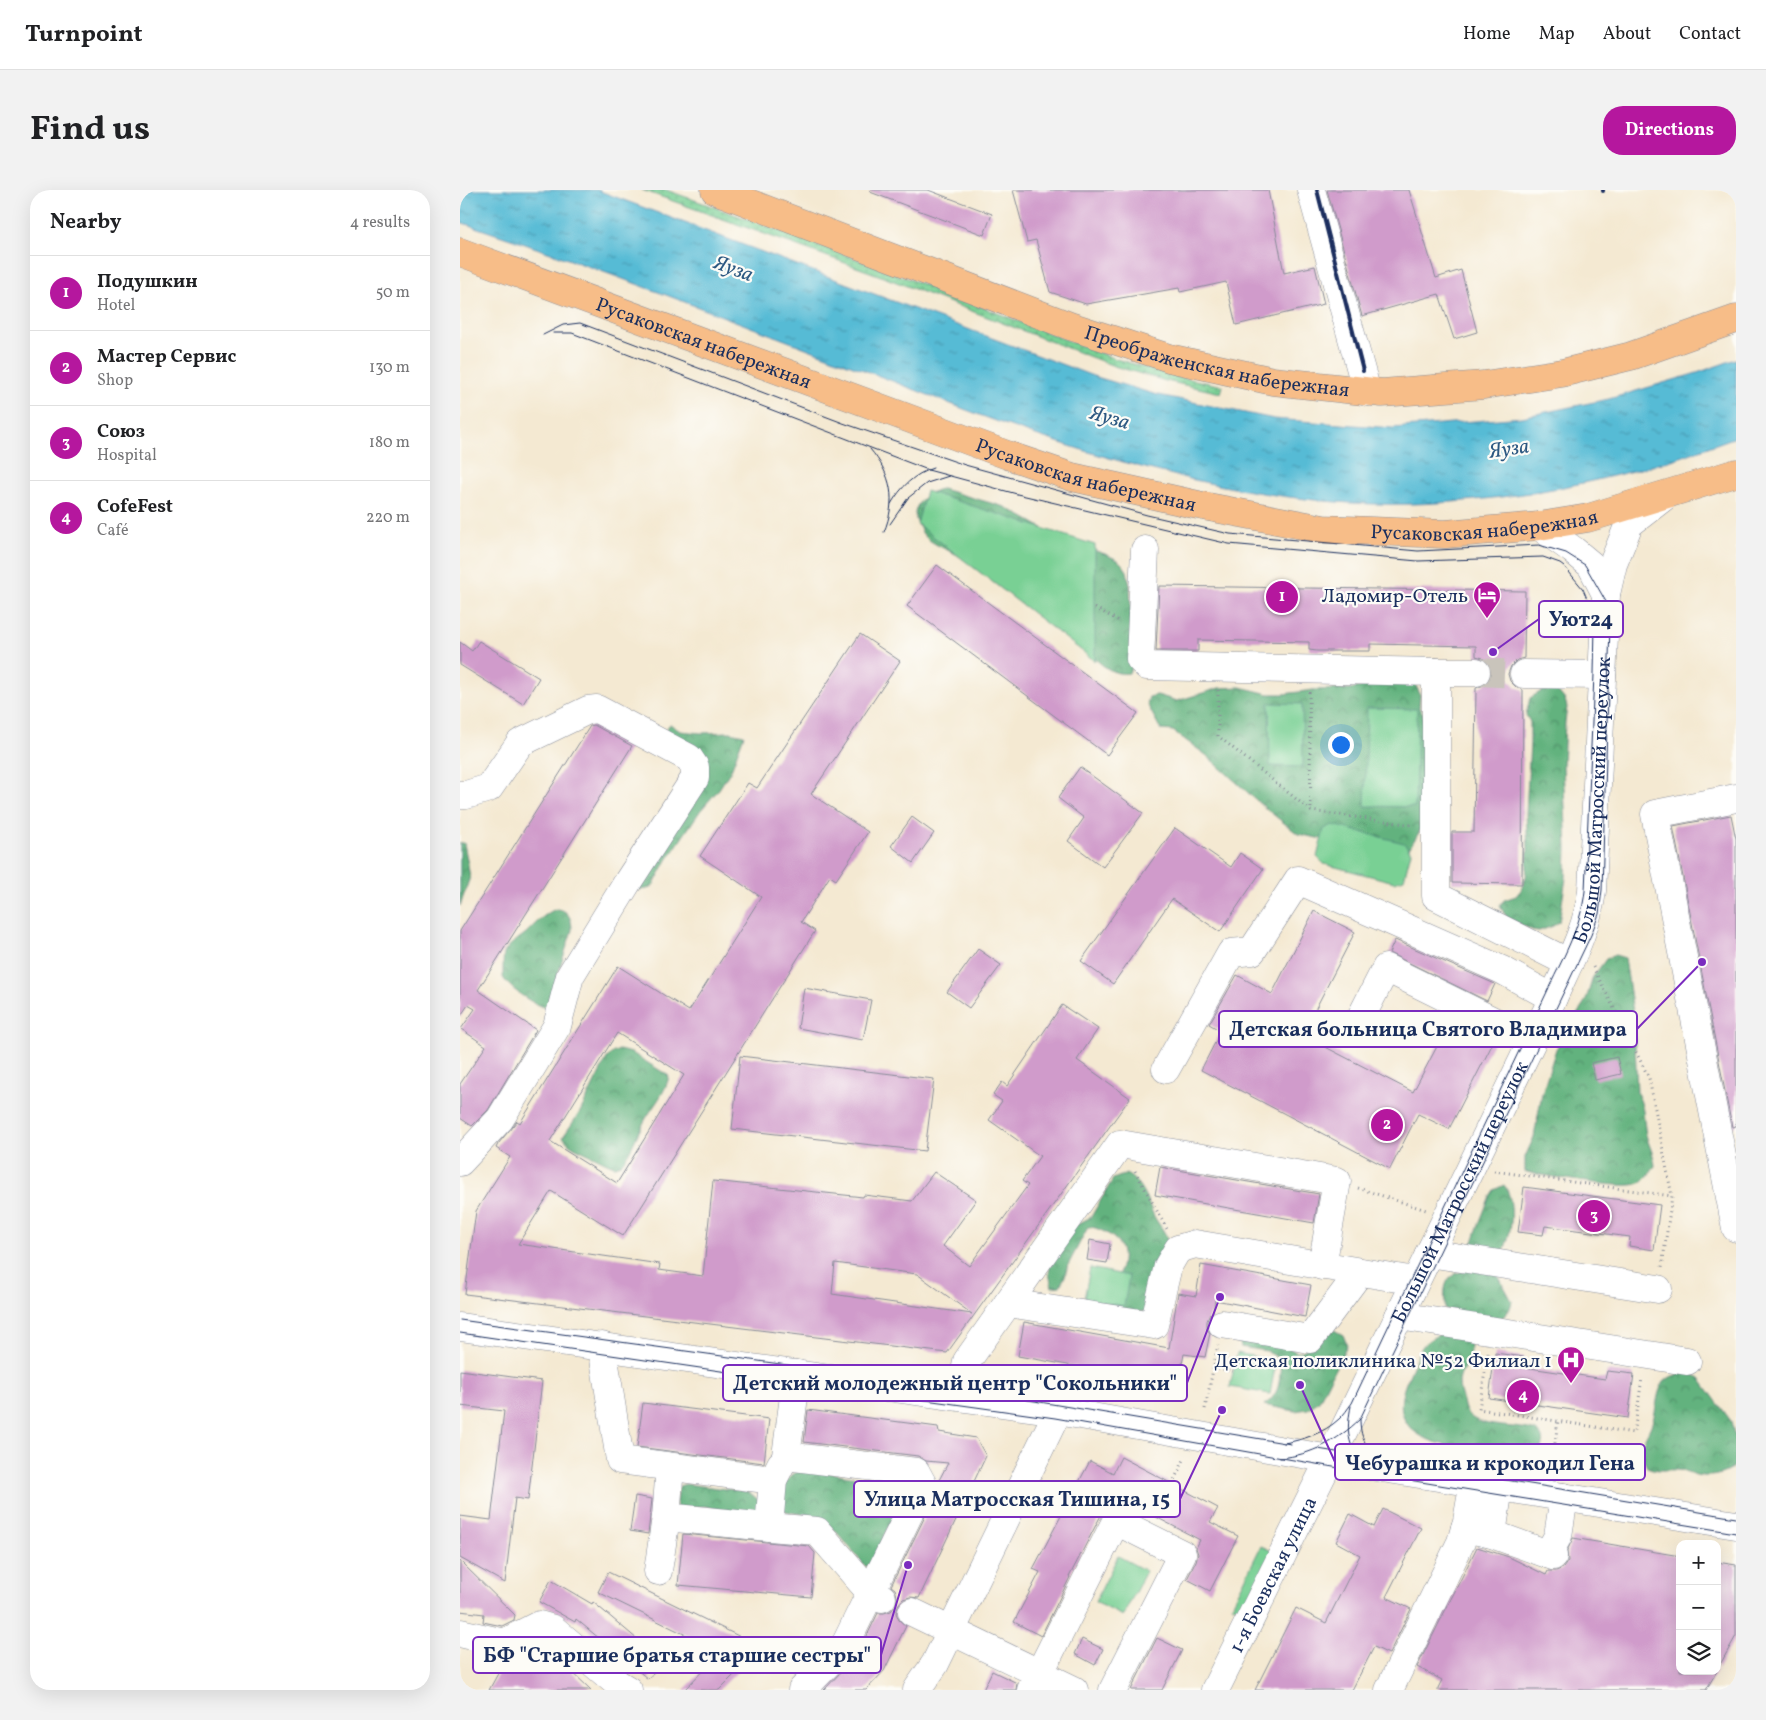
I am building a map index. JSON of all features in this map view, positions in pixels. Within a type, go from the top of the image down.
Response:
[{"type":"main road","name":"Преображенская набережная","points":[[715,190],[1061,322],[1169,358],[1274,381],[1382,394],[1484,385],[1562,374],[1632,356],[1736,319]]},
{"type":"main road","name":"Русаковская набережная","points":[[460,252],[1010,456],[1072,476],[1198,505],[1323,529],[1445,534],[1539,526],[1588,518],[1736,473]]},
{"type":"street","points":[[1311,190],[1367,392]]},
{"type":"street","name":"Большой Матросский переулок","points":[[1330,1459],[1553,998],[1580,962],[1590,912],[1592,890],[1606,594],[1614,564],[1629,524],[1665,496]]},
{"type":"street","points":[[1539,526],[1591,565],[1606,594]]},
{"type":"street","points":[[1145,550],[1140,659],[1147,666],[1476,672]]},
{"type":"street","points":[[1436,672],[1436,896],[1580,962]]},
{"type":"street","points":[[1524,674],[1602,675]]},
{"type":"street","points":[[460,795],[489,788],[520,743],[588,710],[598,709],[689,758],[695,767],[695,778],[570,976],[557,1026],[500,1119],[460,1162]]},
{"type":"street","points":[[1736,798],[1655,814],[1736,1228]]},
{"type":"street","points":[[1166,1070],[1231,953],[1252,952],[1298,880],[1502,970],[1553,998]]},
{"type":"street","points":[[1354,1031],[1386,968],[1532,1040]]},
{"type":"street","points":[[961,1396],[967,1361],[1120,1144],[1337,1181],[1322,1266]]},
{"type":"street","points":[[1008,1303],[1154,1325],[1168,1266],[1178,1249],[1195,1244],[1415,1281]]},
{"type":"street","points":[[1429,1253],[1658,1289]]},
{"type":"street","points":[[1222,1324],[1310,1339],[1360,1272]]},
{"type":"street","points":[[1399,1316],[1686,1361]]},
{"type":"street","points":[[460,1327],[1058,1411],[1330,1459],[1736,1525]]},
{"type":"street","points":[[602,1346],[620,1460],[773,1480]]},
{"type":"street","points":[[769,1527],[773,1480],[786,1456],[797,1374]]},
{"type":"street","points":[[917,1690],[935,1664],[1058,1411]]},
{"type":"street","points":[[786,1456],[916,1472],[923,1485],[876,1595],[844,1647],[802,1690]]},
{"type":"street","name":"1-я Боевская улица","points":[[1215,1690],[1330,1459]]},
{"type":"street","points":[[658,1571],[666,1517],[670,1467]]},
{"type":"street","points":[[1389,1690],[1461,1542],[1465,1528],[1486,1484]]},
{"type":"street","points":[[1486,1484],[1492,1534]]},
{"type":"street","points":[[1465,1528],[1492,1534],[1550,1555],[1558,1536],[1564,1497]]},
{"type":"street","points":[[666,1517],[817,1531],[876,1595]]},
{"type":"street","points":[[1035,1682],[1116,1521],[1182,1554],[1113,1690]]},
{"type":"street","points":[[912,1612],[950,1631],[1035,1682],[1074,1690]]},
{"type":"street","points":[[460,1633],[504,1643],[540,1625],[553,1629],[618,1684],[628,1690]]},
{"type":"path","points":[[1095,608],[1126,624]]},
{"type":"path","points":[[1309,684],[1311,811]]},
{"type":"path","points":[[1218,689],[1218,736],[1311,811],[1422,826]]},
{"type":"path","points":[[1580,962],[1649,1078],[1672,1196],[1658,1289]]},
{"type":"path","points":[[1120,1144],[1178,1249]]},
{"type":"path","points":[[1490,1170],[1672,1196]]},
{"type":"path","points":[[1337,1181],[1431,1212]]},
{"type":"path","points":[[1205,1408],[1222,1324]]},
{"type":"path","points":[[1491,1331],[1479,1409],[1634,1433],[1646,1355]]},
{"type":"path","points":[[1214,1367],[1233,1372]]},
{"type":"path","points":[[1550,1474],[1558,1421]]},
{"type":"path","points":[[1172,1484],[1184,1460]]},
{"type":"green space","points":[[642,190],[666,190],[876,266],[1116,359],[1167,374],[1223,386],[1221,393],[1166,381],[1114,366],[873,273]]},
{"type":"green space","points":[[942,489],[1005,507],[1066,541],[1118,560],[1127,571],[1130,585],[1133,666],[1129,673],[1118,673],[1104,666],[995,581],[957,555],[927,538],[917,523],[915,511],[924,498]]},
{"type":"green space","points":[[926,491],[1095,545],[1095,661],[917,524]]},
{"type":"green space","points":[[1414,682],[1420,694],[1419,708],[1423,713],[1423,826],[1407,852],[1298,834],[1265,808],[1206,755],[1173,731],[1161,730],[1147,704],[1149,697],[1157,695],[1177,701],[1219,688],[1240,687],[1269,694],[1284,694]]},
{"type":"green space","points":[[1549,689],[1556,689],[1565,700],[1567,707],[1563,766],[1567,848],[1566,878],[1559,922],[1539,931],[1532,930],[1507,918],[1500,906],[1504,900],[1516,896],[1521,890],[1526,877],[1528,849],[1526,814],[1530,722],[1526,715],[1530,698]]},
{"type":"green space","points":[[1269,703],[1302,704],[1303,767],[1270,766]]},
{"type":"green space","points":[[1367,708],[1417,709],[1415,807],[1365,806]]},
{"type":"green space","points":[[670,724],[680,731],[701,733],[730,732],[744,735],[731,770],[719,789],[700,811],[667,860],[653,886],[640,890],[637,884],[707,762],[697,747],[668,736],[666,729]]},
{"type":"green space","points":[[1333,825],[1404,843],[1411,852],[1404,879],[1394,882],[1324,864],[1317,857],[1324,829]]},
{"type":"green space","points":[[460,843],[464,843],[470,877],[460,906]]},
{"type":"green space","points":[[556,909],[564,911],[568,915],[572,930],[548,1005],[543,1007],[521,995],[505,981],[503,977],[504,955],[510,945],[544,916]]},
{"type":"green space","points":[[1615,955],[1625,958],[1634,1019],[1637,1093],[1655,1166],[1642,1182],[1632,1185],[1603,1184],[1525,1172],[1525,1157],[1534,1137],[1542,1093],[1556,1049],[1586,1000],[1593,977],[1606,959]]},
{"type":"green space","points":[[619,1050],[632,1053],[669,1076],[665,1088],[644,1122],[628,1154],[621,1164],[614,1166],[574,1147],[563,1137],[580,1112],[607,1058]]},
{"type":"green space","points":[[1126,1174],[1132,1177],[1140,1187],[1168,1244],[1149,1312],[1116,1311],[1105,1301],[1118,1276],[1122,1258],[1117,1242],[1110,1235],[1097,1228],[1088,1227],[1067,1267],[1060,1286],[1052,1287],[1049,1273],[1050,1266],[1072,1227],[1091,1217],[1113,1179]]},
{"type":"green space","points":[[1504,1185],[1510,1200],[1511,1219],[1508,1238],[1502,1253],[1475,1251],[1472,1245],[1490,1196],[1494,1190]]},
{"type":"green space","points":[[1090,1268],[1129,1276],[1124,1306],[1084,1299]]},
{"type":"green space","points":[[1472,1270],[1495,1270],[1512,1301],[1510,1308],[1502,1318],[1495,1321],[1445,1309],[1445,1289],[1447,1282],[1452,1276]]},
{"type":"green space","points":[[1334,1330],[1343,1335],[1347,1345],[1319,1401],[1308,1409],[1295,1411],[1264,1405],[1274,1396],[1279,1385],[1281,1360],[1267,1351],[1240,1347],[1239,1339],[1271,1338],[1298,1353]]},
{"type":"green space","points":[[1446,1332],[1467,1335],[1470,1350],[1459,1382],[1464,1407],[1468,1414],[1475,1420],[1484,1423],[1533,1430],[1541,1436],[1543,1441],[1542,1447],[1529,1452],[1461,1448],[1437,1443],[1418,1434],[1405,1421],[1401,1402],[1418,1354],[1421,1348],[1430,1340]]},
{"type":"green space","points":[[1237,1353],[1276,1361],[1270,1394],[1230,1387]]},
{"type":"green space","points":[[1688,1373],[1695,1375],[1701,1380],[1731,1421],[1736,1443],[1736,1465],[1723,1473],[1701,1476],[1680,1470],[1655,1469],[1647,1467],[1644,1459],[1642,1453],[1643,1442],[1653,1420],[1660,1388],[1669,1378]]},
{"type":"green space","points":[[804,1469],[904,1484],[906,1491],[871,1562],[866,1567],[825,1522],[815,1516],[791,1513],[781,1509],[785,1484],[791,1476]]},
{"type":"green space","points":[[686,1484],[750,1493],[761,1502],[761,1509],[755,1511],[726,1511],[705,1506],[676,1509],[679,1486]]},
{"type":"green space","points":[[1261,1546],[1272,1551],[1243,1610],[1232,1605]]},
{"type":"green space","points":[[1118,1556],[1146,1571],[1123,1616],[1095,1602]]},
{"type":"water","name":"Яуза","points":[[460,190],[597,190],[1093,376],[1154,394],[1274,419],[1393,428],[1522,417],[1609,399],[1697,373],[1736,359],[1736,437],[1675,459],[1580,484],[1504,497],[1465,501],[1426,504],[1350,503],[1267,494],[1226,487],[1144,468],[1024,431],[668,296],[460,222]]},
{"type":"building","points":[[871,190],[928,190],[992,214],[984,235],[870,192]]},
{"type":"building","points":[[1013,190],[1268,190],[1284,273],[1315,266],[1324,304],[1236,325],[1226,282],[1180,292],[1179,288],[1086,304],[1050,292],[1036,240],[1027,242]]},
{"type":"building","points":[[1327,190],[1409,190],[1436,278],[1461,270],[1477,332],[1454,339],[1439,294],[1362,316]]},
{"type":"building","points":[[937,565],[1138,713],[1107,755],[907,606]]},
{"type":"building","points":[[1159,586],[1525,591],[1524,658],[1517,660],[1511,666],[1508,674],[1510,681],[1516,687],[1523,690],[1522,884],[1452,883],[1452,832],[1474,832],[1476,688],[1484,685],[1490,679],[1492,672],[1489,664],[1483,658],[1476,656],[1476,646],[1370,644],[1370,651],[1317,651],[1309,650],[1309,642],[1198,640],[1198,651],[1156,651]]},
{"type":"building","points":[[860,634],[900,661],[811,794],[868,832],[836,880],[830,876],[801,922],[815,931],[623,1236],[551,1191],[518,1244],[660,1264],[659,1270],[703,1276],[713,1181],[912,1201],[934,1172],[976,1200],[943,1246],[969,1266],[1028,1185],[1022,1181],[1040,1156],[989,1120],[1002,1101],[993,1095],[1002,1082],[1007,1086],[1062,1005],[1098,1029],[1077,1060],[1130,1098],[947,1353],[465,1294],[476,1211],[510,1157],[496,1148],[517,1121],[520,1123],[618,966],[689,1011],[761,897],[700,856],[748,783],[757,788]],"holes":[[[617,1033],[684,1075],[617,1183],[550,1141]],[[835,1263],[917,1274],[972,1314],[832,1294]]]},
{"type":"building","points":[[479,641],[539,678],[523,704],[460,665],[460,642],[472,651]]},
{"type":"building","points":[[594,725],[632,746],[478,990],[536,1030],[488,1110],[472,1126],[460,1118],[460,1084],[486,1046],[461,1029],[475,1009],[468,1005],[460,1017],[460,931],[590,726]]},
{"type":"building","points":[[1080,767],[1143,813],[1103,867],[1068,841],[1084,818],[1058,798]]},
{"type":"building","points":[[1731,815],[1736,839],[1736,1126],[1732,1127],[1673,826]]},
{"type":"building","points":[[912,817],[934,833],[913,863],[891,846]]},
{"type":"building","points":[[1175,828],[1231,867],[1240,853],[1263,869],[1220,932],[1172,899],[1113,984],[1081,961]]},
{"type":"building","points":[[1314,911],[1355,932],[1302,1035],[1413,1092],[1452,1018],[1495,1039],[1449,1129],[1418,1114],[1390,1169],[1201,1070],[1221,1031],[1209,1024],[1237,975],[1272,994]]},
{"type":"building","points":[[1395,940],[1495,984],[1487,1001],[1389,953]]},
{"type":"building","points":[[978,949],[1001,965],[969,1008],[947,992]]},
{"type":"building","points":[[804,988],[871,1000],[863,1040],[798,1028]]},
{"type":"building","points":[[740,1056],[934,1079],[925,1151],[732,1129]]},
{"type":"building","points":[[1617,1057],[1621,1074],[1595,1080],[1591,1063]]},
{"type":"building","points":[[1160,1167],[1319,1194],[1314,1223],[1155,1195]]},
{"type":"building","points":[[1524,1187],[1660,1205],[1654,1250],[1629,1246],[1630,1237],[1545,1226],[1543,1235],[1518,1232]]},
{"type":"building","points":[[1090,1240],[1110,1244],[1107,1263],[1087,1260]]},
{"type":"building","points":[[1201,1265],[1311,1285],[1305,1317],[1215,1300],[1213,1312],[1207,1321],[1207,1329],[1210,1333],[1205,1357],[1184,1354],[1178,1385],[1018,1356],[1024,1322],[1169,1348],[1178,1293],[1196,1296]]},
{"type":"building","points":[[1495,1353],[1524,1357],[1523,1367],[1605,1379],[1607,1371],[1634,1374],[1628,1418],[1489,1398]]},
{"type":"building","points":[[460,1370],[542,1381],[528,1500],[515,1498],[505,1583],[460,1558],[460,1516],[491,1520],[504,1411],[460,1406]]},
{"type":"building","points":[[643,1403],[769,1419],[764,1463],[637,1447]]},
{"type":"building","points":[[808,1410],[938,1427],[939,1432],[976,1438],[986,1456],[919,1598],[910,1597],[903,1599],[898,1605],[896,1613],[899,1620],[906,1626],[884,1671],[866,1690],[824,1690],[858,1654],[878,1613],[891,1611],[896,1605],[897,1596],[895,1589],[891,1586],[937,1492],[938,1482],[948,1463],[926,1461],[918,1456],[804,1442]]},
{"type":"building","points":[[1121,1457],[1218,1508],[1210,1522],[1238,1536],[1210,1591],[1187,1579],[1196,1561],[1198,1554],[1196,1548],[1200,1540],[1112,1494],[1041,1636],[1014,1622],[1040,1572],[1033,1569],[1090,1461],[1113,1473]]},
{"type":"building","points":[[635,1496],[652,1499],[648,1534],[630,1531]]},
{"type":"building","points":[[1383,1509],[1421,1528],[1386,1597],[1411,1609],[1389,1654],[1374,1647],[1352,1690],[1255,1690],[1296,1608],[1326,1623],[1360,1555],[1336,1542],[1350,1514],[1374,1527]]},
{"type":"building","points":[[683,1534],[809,1546],[815,1553],[811,1597],[678,1585]]},
{"type":"building","points":[[1573,1538],[1676,1555],[1676,1675],[1715,1675],[1706,1690],[1437,1690],[1442,1680],[1417,1667],[1477,1547],[1509,1557],[1546,1575],[1548,1571],[1556,1571],[1563,1568],[1568,1561],[1567,1551]]},
{"type":"building","points":[[460,1561],[515,1615],[514,1620],[502,1626],[483,1622],[484,1614],[460,1611]]},
{"type":"building","points":[[1721,1563],[1736,1565],[1736,1636],[1721,1663]]},
{"type":"building","points":[[608,1572],[767,1650],[758,1670],[745,1664],[719,1690],[684,1690],[721,1652],[598,1592]]},
{"type":"building","points":[[551,1580],[592,1604],[593,1602],[663,1661],[648,1679],[576,1619],[575,1622],[539,1602]]},
{"type":"building","points":[[1157,1638],[1182,1650],[1162,1690],[1131,1690]]},
{"type":"building","points":[[1082,1639],[1103,1649],[1095,1665],[1075,1654]]},
{"type":"building","points":[[541,1642],[591,1690],[489,1690],[501,1668],[514,1655]]},
{"type":"building","points":[[992,1671],[1017,1683],[1016,1690],[983,1690]]},
{"type":"tunnel","points":[[1476,672],[1524,674]]},
{"type":"tram line","points":[[543,335],[563,325],[580,323],[843,423],[965,465],[1147,515],[1230,534],[1418,551],[1539,545],[1566,553],[1585,565],[1609,607],[1610,625],[1602,890],[1599,914],[1591,935],[1360,1419],[1342,1434],[1323,1446],[1303,1454],[1280,1458]]},
{"type":"tram line","points":[[553,333],[572,333],[928,470],[1017,494],[1229,544],[1418,561],[1543,557],[1564,566],[1583,589],[1595,625],[1594,674],[1585,891],[1575,931],[1352,1403],[1341,1417],[1327,1428],[1306,1438],[1284,1443]]},
{"type":"tram line","points":[[870,449],[883,468],[890,488],[890,509],[884,532]]},
{"type":"tram line","points":[[891,504],[909,482],[933,468]]},
{"type":"tram line","points":[[890,524],[908,498],[927,483],[949,476]]},
{"type":"tram line","points":[[460,1320],[962,1389],[1291,1444]]},
{"type":"tram line","points":[[460,1333],[1055,1418],[1390,1477],[1736,1533]]},
{"type":"tram line","points":[[1351,1406],[1349,1420],[1350,1441],[1355,1454],[1360,1460]]},
{"type":"tram line","points":[[1360,1419],[1364,1442],[1381,1458]]},
{"type":"tram line","points":[[1318,1449],[1736,1518]]},
{"type":"railway","points":[[1317,190],[1363,371]]},
{"type":"place","name":"Подушкин","points":[[1282,597]]},
{"type":"place","name":"Ладомир-Отель","points":[[1487,619]]},
{"type":"place","name":"Уют24","points":[[1493,652]]},
{"type":"place","name":"Детская больница Святого Владимира","points":[[1702,962]]},
{"type":"place","name":"Мастер Сервис","points":[[1387,1125]]},
{"type":"place","name":"Союз","points":[[1594,1216]]},
{"type":"place","name":"Детский молодежный центр \"Сокольники\"","points":[[1220,1297]]},
{"type":"place","name":"Детская поликлиника №52 Филиал 1","points":[[1571,1384]]},
{"type":"place","name":"Чебурашка и крокодил Гена","points":[[1300,1385]]},
{"type":"place","name":"CofeFest","points":[[1523,1396]]},
{"type":"place","name":"Улица Матросская Тишина, 15","points":[[1222,1410]]},
{"type":"place","name":"БФ \"Старшие братья старшие сестры\"","points":[[908,1565]]}]
